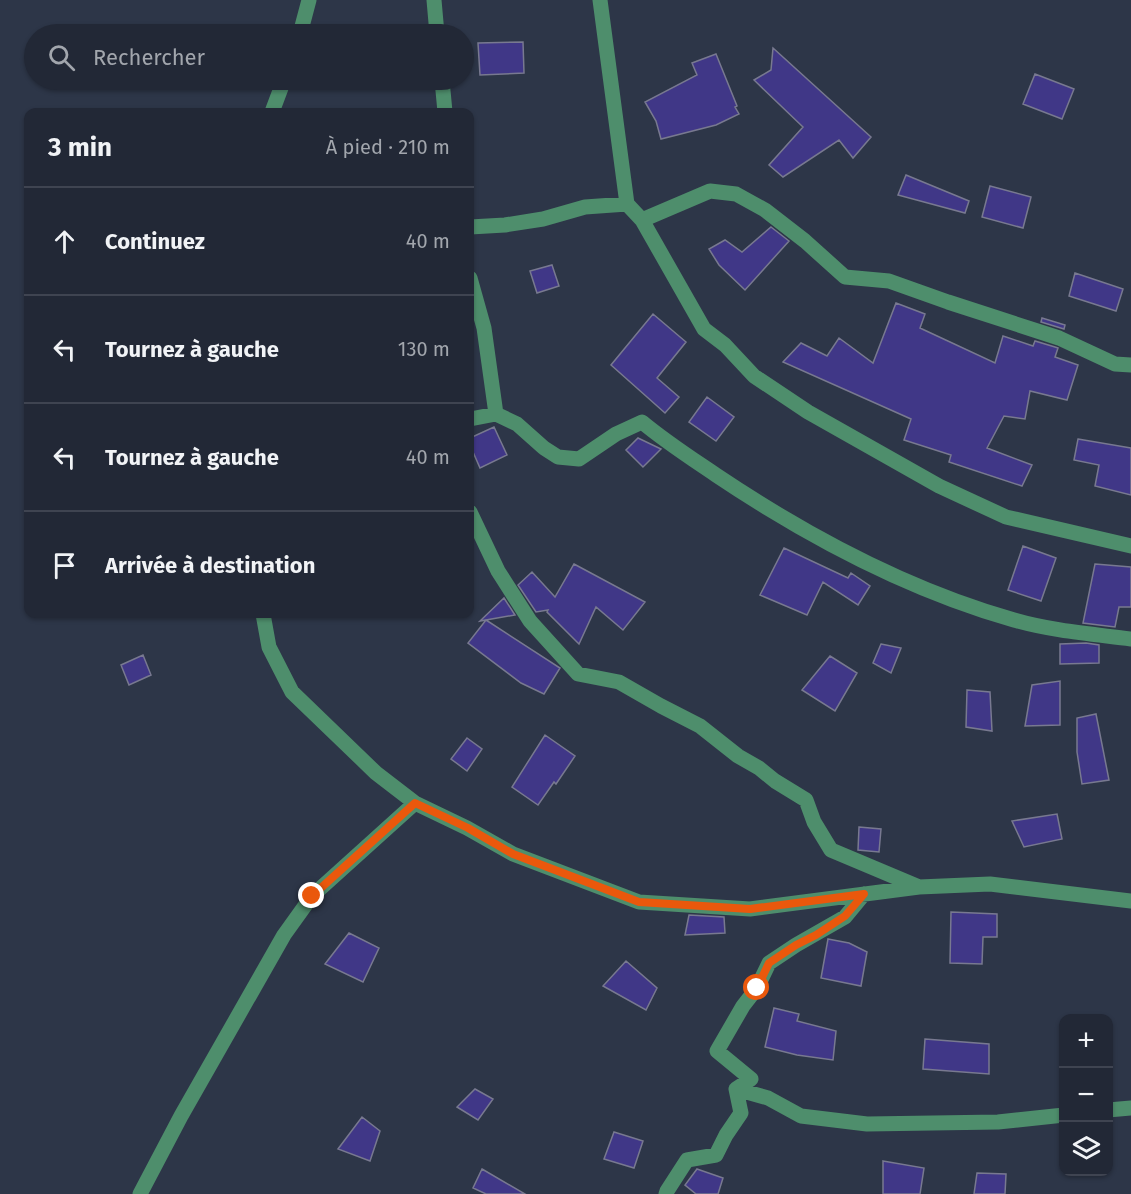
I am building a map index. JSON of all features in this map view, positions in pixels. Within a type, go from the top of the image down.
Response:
[{"type":"street","points":[[303,24],[309,0]]},
{"type":"street","points":[[434,0],[436,24]]},
{"type":"street","points":[[600,0],[627,204],[642,220],[704,329],[725,345],[754,376],[808,412],[939,486],[1006,517],[1131,546]]},
{"type":"street","points":[[274,108],[280,90]]},
{"type":"street","points":[[443,90],[445,108]]},
{"type":"street","points":[[642,220],[710,191],[736,194],[765,210],[805,241],[844,277],[889,280],[1059,338],[1115,364],[1131,365]]},
{"type":"street","points":[[474,227],[543,219],[585,207],[627,204]]},
{"type":"street","points":[[474,292],[484,328],[496,414]]},
{"type":"street","points":[[474,418],[496,414],[517,424],[558,457],[579,459],[616,434],[642,422],[663,439],[752,499],[816,537],[879,568],[938,594],[1015,620],[1067,631],[1131,639]]},
{"type":"street","points":[[474,520],[498,571],[530,621],[578,674],[619,682],[700,726],[738,756],[806,800],[814,822],[831,850],[919,887]]},
{"type":"street","points":[[264,618],[269,647],[292,692],[376,772],[415,803],[468,828],[513,854],[639,902],[750,909],[919,887],[990,884],[1131,901]]},
{"type":"street","points":[[140,1194],[181,1116],[284,935],[312,896],[415,803]]},
{"type":"street","points":[[736,1089],[751,1079],[717,1051],[743,1006],[757,988],[769,963],[845,916],[864,894]]},
{"type":"street","points":[[736,1089],[768,1098],[801,1116],[867,1124],[998,1122],[1059,1116]]},
{"type":"street","points":[[666,1194],[687,1160],[716,1155],[741,1113],[736,1089]]},
{"type":"street","points":[[1113,1110],[1131,1108]]},
{"type":"building","points":[[523,42],[524,73],[480,75],[478,43]]},
{"type":"building","points":[[773,48],[871,137],[853,158],[839,140],[783,177],[769,165],[803,127],[754,80],[771,70]]},
{"type":"building","points":[[716,54],[739,114],[716,125],[661,139],[656,121],[645,102],[697,75],[692,63]]},
{"type":"building","points":[[1035,74],[1074,89],[1062,119],[1023,104]]},
{"type":"building","points":[[906,175],[969,201],[965,213],[898,195]]},
{"type":"building","points":[[990,186],[1031,197],[1023,228],[982,217]]},
{"type":"building","points":[[771,227],[789,241],[745,290],[719,265],[709,249],[725,240],[742,252]]},
{"type":"building","points":[[552,265],[559,286],[537,293],[530,271]]},
{"type":"building","points":[[1075,273],[1123,289],[1116,311],[1069,296]]},
{"type":"building","points":[[896,303],[925,314],[920,328],[995,363],[1003,336],[1033,346],[1035,341],[1058,348],[1055,357],[1078,365],[1067,400],[1030,391],[1025,419],[1004,416],[987,448],[1032,465],[1022,486],[949,462],[951,455],[904,440],[911,419],[783,362],[801,343],[827,356],[839,338],[873,363]]},
{"type":"building","points":[[653,314],[686,342],[657,378],[679,397],[665,413],[611,365]]},
{"type":"building","points":[[1042,318],[1065,325],[1064,329],[1041,322]]},
{"type":"building","points":[[707,397],[734,417],[716,441],[689,422]]},
{"type":"building","points":[[494,427],[507,455],[480,468],[474,454],[474,436]]},
{"type":"building","points":[[638,438],[661,449],[643,467],[626,450]]},
{"type":"building","points":[[1078,439],[1131,448],[1131,495],[1095,486],[1099,465],[1074,460]]},
{"type":"building","points":[[1023,546],[1056,558],[1041,601],[1008,590]]},
{"type":"building","points":[[784,548],[848,578],[851,573],[870,586],[858,605],[823,582],[807,615],[760,595]]},
{"type":"building","points":[[574,564],[645,602],[623,630],[596,607],[579,644],[547,612],[548,610],[536,612],[518,585],[532,572],[555,597]]},
{"type":"building","points":[[1095,564],[1131,567],[1131,607],[1119,607],[1115,627],[1083,623]]},
{"type":"building","points":[[504,598],[515,615],[480,621]]},
{"type":"building","points":[[486,620],[560,668],[544,694],[521,683],[468,643]]},
{"type":"building","points":[[881,644],[901,648],[891,673],[873,663]]},
{"type":"building","points":[[1060,644],[1099,645],[1099,663],[1060,664]]},
{"type":"building","points":[[143,655],[151,675],[129,685],[121,665]]},
{"type":"building","points":[[830,656],[857,673],[835,711],[802,690]]},
{"type":"building","points":[[1060,681],[1060,725],[1025,726],[1032,685]]},
{"type":"building","points":[[967,690],[990,692],[992,731],[966,727]]},
{"type":"building","points":[[1096,714],[1109,780],[1082,784],[1077,752],[1077,718]]},
{"type":"building","points":[[545,735],[575,756],[538,805],[512,787]]},
{"type":"building","points":[[467,738],[482,749],[467,771],[451,759]]},
{"type":"building","points":[[1057,814],[1062,839],[1024,847],[1012,821]]},
{"type":"building","points":[[859,827],[881,829],[879,852],[858,850]]},
{"type":"building","points":[[951,912],[997,914],[997,937],[983,937],[982,964],[950,963]]},
{"type":"building","points":[[689,915],[724,917],[725,933],[685,935]]},
{"type":"building","points":[[349,933],[379,948],[363,982],[325,964]]},
{"type":"building","points":[[828,939],[849,943],[867,952],[861,986],[821,978]]},
{"type":"building","points":[[626,961],[657,988],[646,1010],[603,986]]},
{"type":"building","points":[[774,1008],[799,1014],[797,1021],[836,1031],[833,1060],[797,1055],[765,1047]]},
{"type":"building","points":[[925,1039],[989,1044],[989,1074],[923,1069]]},
{"type":"building","points":[[475,1089],[493,1099],[478,1120],[457,1107]]},
{"type":"building","points":[[362,1117],[380,1131],[370,1161],[338,1149]]},
{"type":"building","points":[[614,1132],[643,1141],[634,1168],[604,1159]]},
{"type":"building","points":[[883,1161],[924,1168],[920,1194],[883,1194]]},
{"type":"building","points":[[482,1169],[525,1194],[486,1194],[473,1188]]},
{"type":"building","points":[[697,1169],[723,1178],[718,1194],[696,1194],[685,1185]]},
{"type":"building","points":[[977,1173],[1006,1174],[1005,1194],[974,1194]]},
{"type":"route","points":[[312,896],[415,803],[468,828],[513,854],[639,902],[750,909],[864,894],[845,916],[769,963],[757,988]]}]
